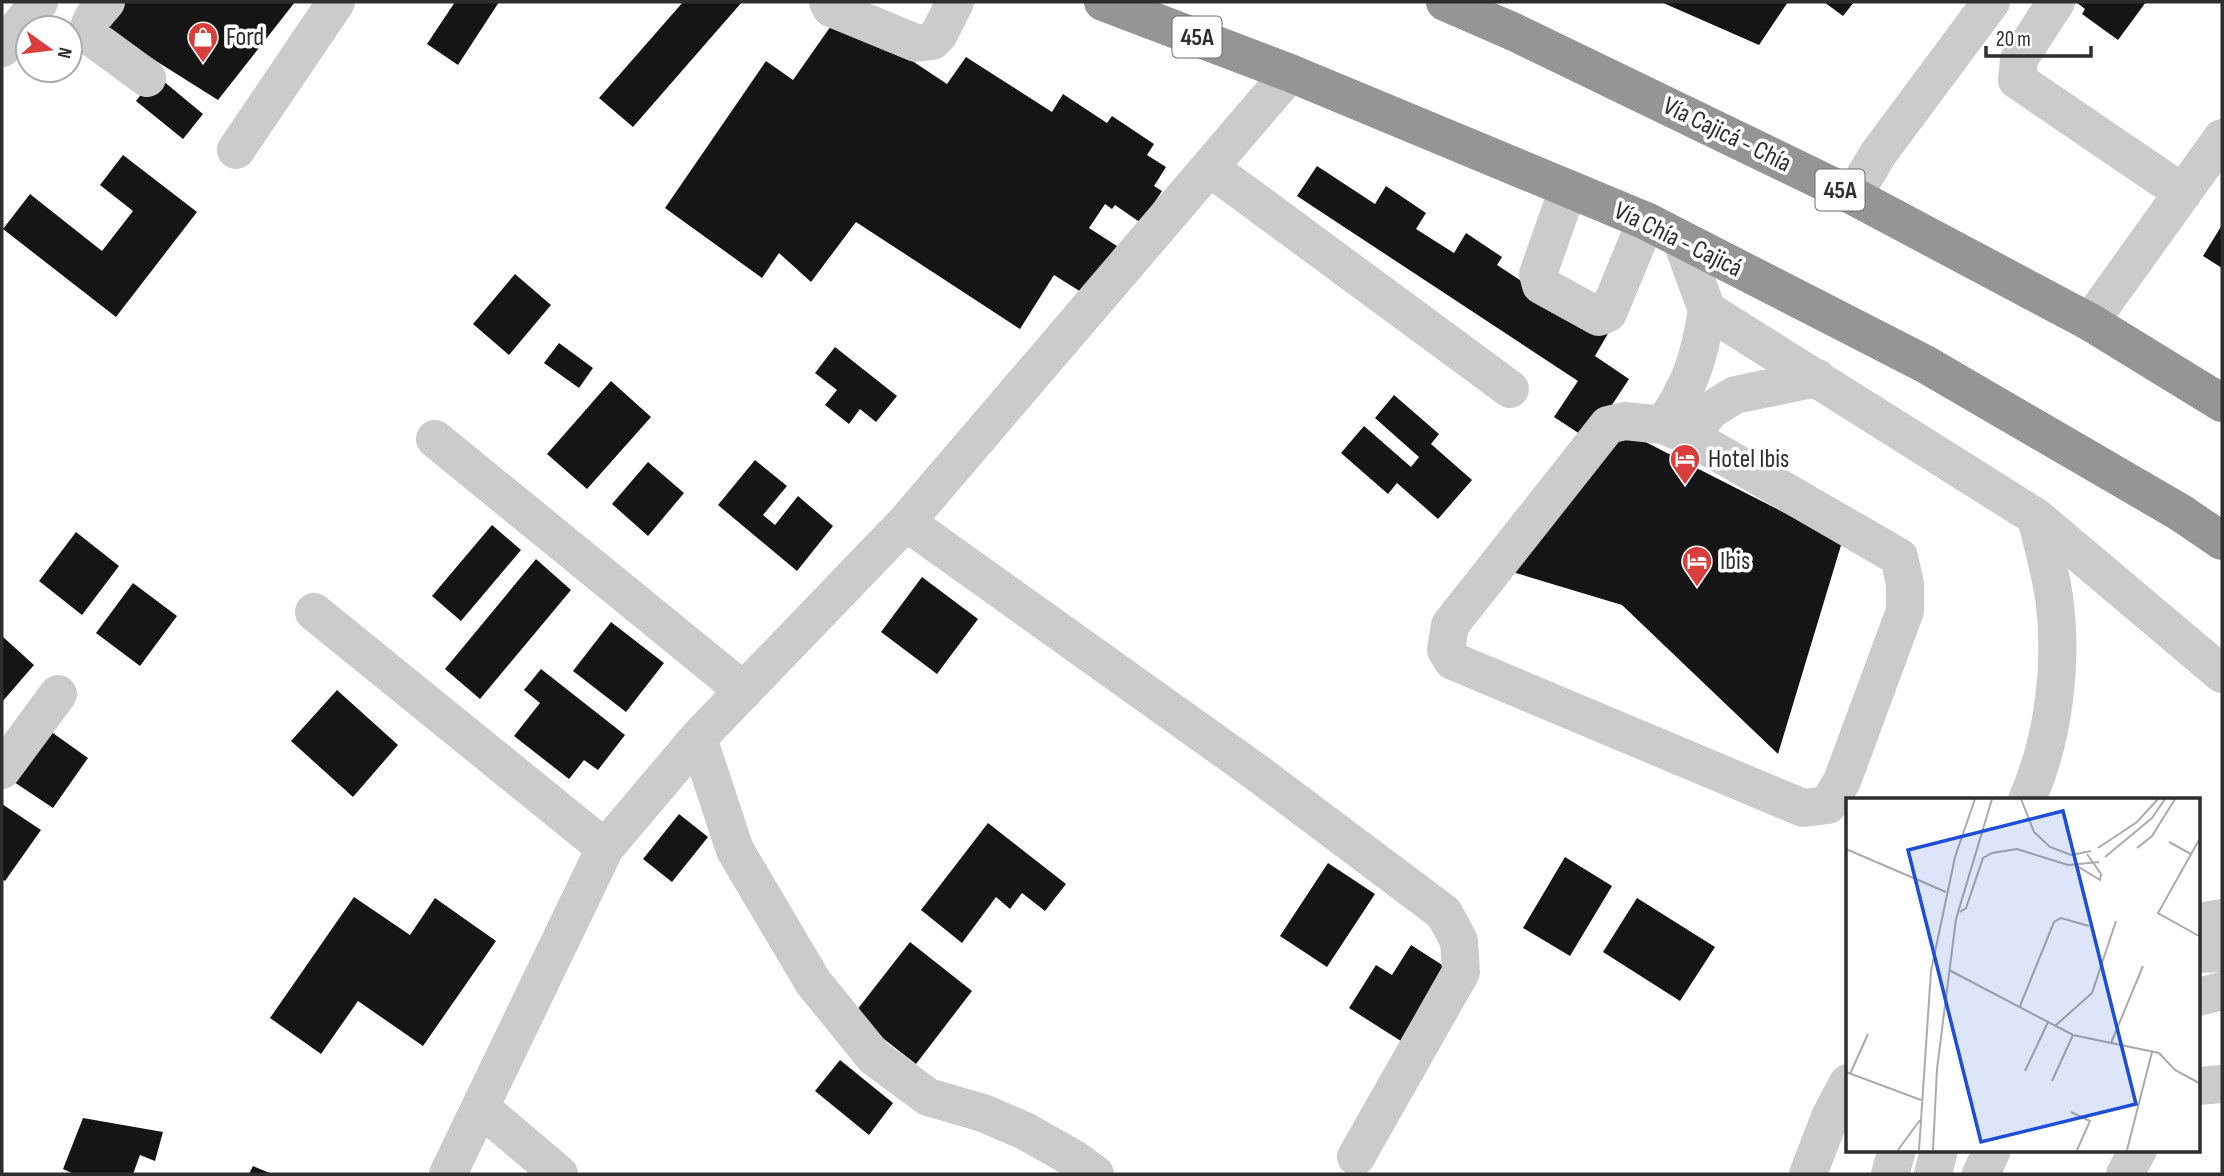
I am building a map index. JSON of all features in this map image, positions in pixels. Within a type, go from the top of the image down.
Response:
[{"type":"highway","name":"Vía Chía - Cajicá","points":[[1104,2],[1290,73],[1646,221],[1682,242],[1925,364],[2181,513],[2222,541]]},
{"type":"highway","name":"Vía Cajicá - Chía","points":[[1445,2],[1514,32],[1853,195],[2090,322],[2222,403]]},
{"type":"street","points":[[2,48],[40,2]]},
{"type":"street","points":[[106,2],[90,22],[88,32],[147,78]]},
{"type":"street","points":[[236,150],[336,2]]},
{"type":"street","points":[[828,2],[831,8],[916,43],[932,41],[939,34],[955,2]]},
{"type":"street","points":[[1853,195],[1878,153],[1992,2]]},
{"type":"street","points":[[2056,2],[2019,59],[2017,80],[2183,193]]},
{"type":"street","points":[[448,1174],[605,848],[698,738],[906,522],[1290,73]]},
{"type":"street","points":[[2090,322],[2222,138]]},
{"type":"street","points":[[1210,168],[1510,388]]},
{"type":"street","points":[[1568,189],[1538,279],[1541,285],[1599,317],[1608,313],[1646,221]]},
{"type":"street","points":[[1676,431],[1676,408],[1700,353],[1707,310],[1682,242]]},
{"type":"street","points":[[1707,310],[2036,517],[2222,674]]},
{"type":"street","points":[[1676,431],[1899,557],[1905,583],[1905,611],[1842,781],[1828,804],[1803,808],[1453,661],[1446,650],[1450,625],[1608,425],[1625,421],[1676,431],[1735,395],[1817,379]]},
{"type":"street","points":[[435,439],[744,691]]},
{"type":"street","points":[[2028,798],[2036,779],[2050,723],[2057,661],[2054,597],[2036,517]]},
{"type":"street","points":[[906,522],[1244,764],[1444,913],[1459,941],[1461,972],[1356,1157]]},
{"type":"street","points":[[314,612],[605,848]]},
{"type":"street","points":[[2,770],[58,694]]},
{"type":"street","points":[[698,738],[735,850],[813,982],[874,1056],[929,1097],[984,1112],[1025,1130],[1095,1174]]},
{"type":"street","points":[[2200,922],[2222,918]]},
{"type":"street","points":[[2200,954],[2222,953]]},
{"type":"street","points":[[2200,996],[2222,991]]},
{"type":"street","points":[[2200,1086],[2222,1084]]},
{"type":"street","points":[[1808,1174],[1830,1117],[1846,1087]]},
{"type":"street","points":[[481,1108],[559,1174]]},
{"type":"street","points":[[1890,1174],[1896,1152]]},
{"type":"street","points":[[1934,1174],[1939,1152]]},
{"type":"street","points":[[1981,1174],[1991,1152]]},
{"type":"street","points":[[2125,1174],[2137,1152]]},
{"type":"building","name":"Ford","points":[[121,2],[295,2],[218,100],[102,27]]},
{"type":"building","points":[[455,2],[499,2],[458,65],[427,44]]},
{"type":"building","points":[[683,2],[742,2],[633,127],[599,98]]},
{"type":"building","points":[[1661,2],[1788,2],[1759,45]]},
{"type":"building","points":[[1824,2],[1854,2],[1843,16]]},
{"type":"building","points":[[2076,2],[2146,2],[2118,40],[2082,14],[2085,9]]},
{"type":"building","points":[[840,13],[947,84],[966,57],[1052,112],[1063,94],[1107,123],[1112,116],[1154,144],[1147,155],[1166,167],[1154,186],[1162,191],[1141,223],[1115,205],[1112,209],[1105,204],[1089,228],[1117,246],[1086,295],[1054,275],[1020,329],[856,222],[811,282],[779,253],[762,278],[665,208],[766,61],[793,80]]},
{"type":"building","points":[[156,75],[203,114],[183,139],[136,101]]},
{"type":"building","points":[[123,155],[197,212],[116,317],[3,229],[30,194],[102,251],[133,211],[100,185]]},
{"type":"building","points":[[1317,166],[1375,204],[1386,186],[1426,213],[1416,229],[1454,253],[1466,233],[1502,257],[1497,265],[1567,311],[1610,330],[1595,356],[1629,379],[1589,440],[1554,417],[1578,381],[1297,196]]},
{"type":"building","points":[[2222,225],[2222,268],[2203,256]]},
{"type":"building","points":[[515,274],[551,305],[509,355],[473,324]]},
{"type":"building","points":[[559,343],[593,368],[579,388],[544,363]]},
{"type":"building","points":[[835,347],[897,396],[876,422],[860,409],[849,424],[825,405],[837,390],[815,373]]},
{"type":"building","points":[[611,381],[651,417],[587,489],[547,454]]},
{"type":"building","points":[[1394,395],[1439,434],[1431,444],[1472,480],[1438,519],[1397,483],[1388,494],[1341,453],[1364,426],[1411,467],[1419,457],[1375,418]]},
{"type":"building","name":"Ibis","points":[[1620,429],[1842,542],[1778,754],[1622,605],[1509,571]]},
{"type":"building","points":[[755,460],[787,486],[763,515],[775,525],[798,496],[833,526],[797,571],[718,505]]},
{"type":"building","points":[[648,462],[684,493],[648,536],[612,504]]},
{"type":"building","points":[[492,525],[521,550],[461,621],[432,596]]},
{"type":"building","points":[[76,532],[119,566],[82,615],[39,581]]},
{"type":"building","points":[[536,559],[571,590],[480,699],[445,669]]},
{"type":"building","points":[[922,577],[978,619],[937,674],[881,632]]},
{"type":"building","points":[[133,583],[177,616],[140,666],[96,633]]},
{"type":"building","points":[[611,622],[664,663],[626,712],[573,671]]},
{"type":"building","points":[[2,636],[34,665],[2,702]]},
{"type":"building","points":[[541,669],[625,735],[598,770],[584,760],[569,779],[514,736],[540,703],[524,690]]},
{"type":"building","points":[[337,690],[398,745],[353,797],[291,741]]},
{"type":"building","points":[[43,726],[88,758],[53,808],[8,778]]},
{"type":"building","points":[[2,804],[41,830],[5,881],[2,879]]},
{"type":"building","points":[[679,814],[708,837],[672,882],[643,859]]},
{"type":"building","points":[[988,823],[1066,884],[1045,911],[1022,893],[1010,909],[996,897],[962,943],[921,910]]},
{"type":"building","points":[[1565,857],[1612,886],[1570,956],[1523,928]]},
{"type":"building","points":[[1328,863],[1375,894],[1327,967],[1280,936]]},
{"type":"building","points":[[354,897],[410,935],[435,898],[496,941],[423,1046],[358,1001],[321,1054],[270,1018]]},
{"type":"building","points":[[1637,898],[1715,947],[1680,1001],[1603,952]]},
{"type":"building","points":[[910,942],[972,991],[916,1064],[853,1015]]},
{"type":"building","points":[[1411,945],[1450,970],[1404,1043],[1349,1008],[1376,965],[1392,975]]},
{"type":"building","points":[[840,1060],[893,1103],[869,1135],[815,1091]]},
{"type":"building","points":[[83,1118],[163,1132],[155,1161],[140,1155],[133,1174],[74,1174],[63,1169]]},
{"type":"building","points":[[253,1166],[272,1174],[249,1174]]},
{"type":"place","name":"Ford","points":[[203,64]]},
{"type":"place","name":"Hotel Ibis","points":[[1685,486]]},
{"type":"place","name":"Ibis","points":[[1697,588]]}]
